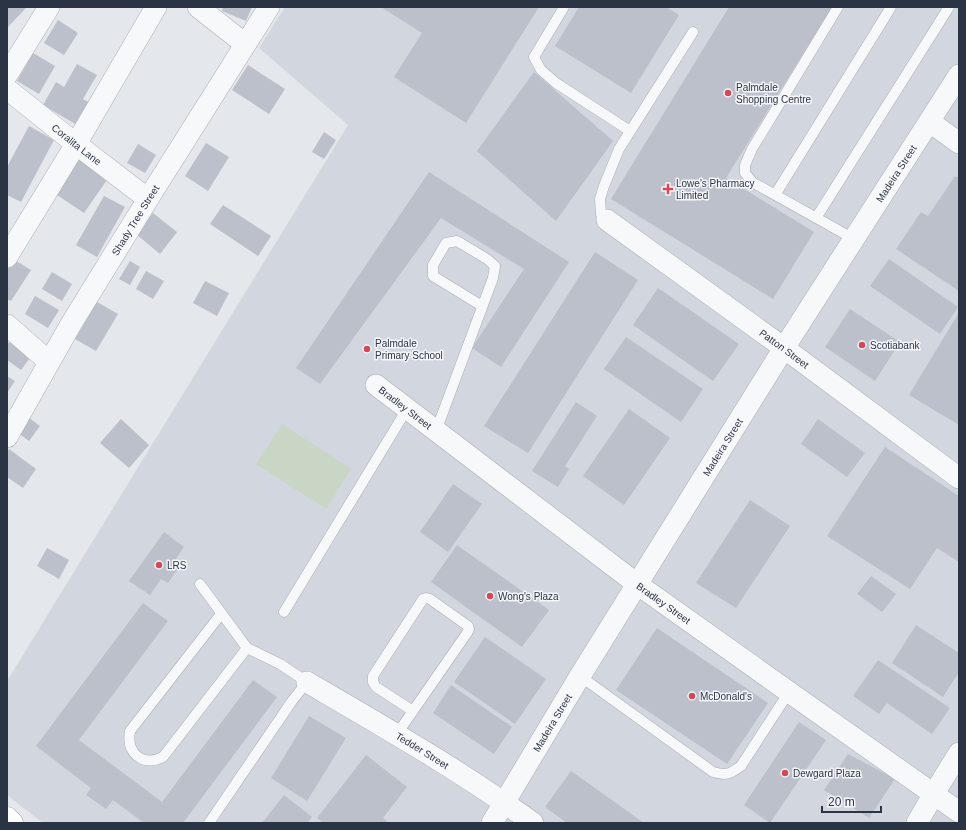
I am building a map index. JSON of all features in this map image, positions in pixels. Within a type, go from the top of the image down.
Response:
[{"type":"main road","points":[[7,818],[12,823]]},
{"type":"street","points":[[7,75],[49,7]]},
{"type":"street","points":[[7,257],[76,144],[156,7]]},
{"type":"street","points":[[198,7],[245,44]]},
{"type":"street","name":"Shady Tree Street","points":[[7,437],[71,324],[269,7]]},
{"type":"street","name":"Madeira Street","points":[[492,823],[580,676],[784,348],[959,75]]},
{"type":"street","name":"Coralita Lane","points":[[7,89],[148,199]]},
{"type":"street","points":[[930,122],[959,143]]},
{"type":"street","name":"Patton Street","points":[[607,220],[784,348],[959,478]]},
{"type":"street","points":[[7,325],[49,362]]},
{"type":"street","name":"Bradley Street","points":[[376,385],[637,584],[959,812]]},
{"type":"street","name":"Tedder Street","points":[[307,682],[397,734],[505,802],[533,823]]},
{"type":"street","points":[[917,823],[933,794],[959,753]]},
{"type":"lane","points":[[564,7],[534,57],[541,70],[556,83],[630,131]]},
{"type":"lane","points":[[838,7],[752,149],[745,165],[745,174],[752,182],[854,239]]},
{"type":"lane","points":[[775,195],[891,7]]},
{"type":"lane","points":[[816,218],[949,7]]},
{"type":"lane","points":[[607,220],[601,214],[600,199],[619,149],[693,32]]},
{"type":"lane","points":[[436,431],[493,278],[495,266],[487,258],[457,241],[446,243],[434,265],[433,276],[482,306]]},
{"type":"lane","points":[[284,612],[407,409]]},
{"type":"lane","points":[[200,584],[247,648],[280,664],[307,682],[209,823]]},
{"type":"lane","points":[[397,734],[413,711],[467,633],[469,629],[468,626],[430,599],[426,598],[423,599],[373,676],[372,682],[376,687],[413,711]]},
{"type":"lane","points":[[221,614],[130,731],[130,745],[137,756],[143,760],[150,761],[163,757],[247,648]]},
{"type":"lane","points":[[580,676],[713,772],[722,774],[730,773],[741,766],[789,692]]},
{"type":"shaded area","points":[[285,7],[959,7],[959,823],[43,823],[7,795],[7,681],[348,125],[259,48]]},
{"type":"green space","points":[[282,424],[351,469],[326,509],[256,464]]},
{"type":"building","points":[[7,7],[27,7],[7,28]]},
{"type":"building","points":[[223,7],[252,7],[246,21],[222,11]]},
{"type":"building","points":[[381,7],[539,7],[466,123],[394,77],[422,33]]},
{"type":"building","points":[[579,7],[666,7],[679,15],[631,93],[555,46]]},
{"type":"building","name":"Palmdale Shopping Centre","points":[[729,7],[832,7],[726,178],[814,232],[773,299],[611,199]]},
{"type":"building","points":[[58,20],[78,33],[64,55],[44,43]]},
{"type":"building","points":[[33,53],[55,66],[39,94],[17,81]]},
{"type":"building","points":[[77,64],[97,75],[83,99],[90,103],[77,125],[43,105],[56,82],[64,87]]},
{"type":"building","points":[[248,65],[285,89],[269,114],[232,90]]},
{"type":"building","points":[[534,72],[613,141],[556,221],[477,151]]},
{"type":"building","points":[[29,126],[54,140],[21,202],[7,195],[7,167]]},
{"type":"building","points":[[324,132],[336,140],[324,159],[312,152]]},
{"type":"building","points":[[206,143],[229,157],[208,191],[185,176]]},
{"type":"building","points":[[138,144],[156,155],[145,173],[127,163]]},
{"type":"building","points":[[79,156],[109,177],[84,213],[54,193]]},
{"type":"building","points":[[429,172],[569,262],[501,367],[472,348],[524,269],[441,218],[320,384],[296,368]]},
{"type":"building","points":[[955,176],[959,178],[959,291],[896,249],[921,212],[928,216]]},
{"type":"building","points":[[104,196],[125,207],[97,257],[76,245]]},
{"type":"building","points":[[223,205],[271,236],[258,256],[210,224]]},
{"type":"building","points":[[153,213],[177,232],[160,254],[136,234]]},
{"type":"building","points":[[595,252],[638,280],[528,453],[484,426]]},
{"type":"building","points":[[13,259],[31,270],[11,301],[7,299],[7,270]]},
{"type":"building","points":[[889,259],[958,307],[940,334],[870,286]]},
{"type":"building","points":[[130,261],[140,267],[130,285],[119,279]]},
{"type":"building","points":[[146,271],[164,281],[153,299],[136,289]]},
{"type":"building","points":[[52,272],[72,284],[62,301],[42,289]]},
{"type":"building","points":[[205,281],[229,293],[217,316],[193,303]]},
{"type":"building","points":[[658,288],[739,344],[713,381],[633,325]]},
{"type":"building","points":[[35,296],[59,310],[48,328],[25,314]]},
{"type":"building","points":[[97,302],[118,314],[96,351],[75,339]]},
{"type":"building","name":"Scotiabank","points":[[850,309],[900,342],[875,381],[825,347]]},
{"type":"building","points":[[958,314],[959,315],[959,425],[909,395]]},
{"type":"building","points":[[626,337],[703,389],[681,422],[604,369]]},
{"type":"building","points":[[9,342],[30,358],[21,370],[7,360],[7,345]]},
{"type":"building","points":[[7,376],[15,381],[7,393]]},
{"type":"building","points":[[576,402],[597,416],[565,466],[569,469],[558,487],[532,471]]},
{"type":"building","points":[[629,409],[670,438],[624,505],[583,476]]},
{"type":"building","points":[[24,414],[40,426],[29,441],[13,429]]},
{"type":"building","points":[[121,419],[149,445],[129,468],[100,443]]},
{"type":"building","points":[[818,419],[865,453],[847,477],[801,444]]},
{"type":"building","points":[[885,447],[959,496],[959,562],[937,548],[910,589],[827,536]]},
{"type":"building","points":[[9,449],[36,469],[23,488],[7,477],[7,453]]},
{"type":"building","points":[[453,484],[482,504],[448,552],[420,532]]},
{"type":"building","points":[[750,500],[790,526],[736,608],[696,583]]},
{"type":"building","name":"LRS","points":[[164,532],[184,547],[173,563],[179,567],[168,583],[161,579],[150,595],[129,581]]},
{"type":"building","name":"Wong's Plaza","points":[[457,545],[549,610],[522,647],[431,582]]},
{"type":"building","points":[[47,548],[69,560],[59,579],[37,566]]},
{"type":"building","points":[[871,576],[896,594],[882,612],[857,594]]},
{"type":"building","points":[[143,603],[168,621],[79,740],[162,802],[253,680],[277,697],[183,823],[144,823],[113,800],[106,809],[86,795],[91,788],[36,746]]},
{"type":"building","points":[[916,625],[959,653],[959,672],[943,697],[892,663]]},
{"type":"building","name":"McDonald's","points":[[657,628],[768,703],[727,764],[616,690]]},
{"type":"building","points":[[485,637],[546,679],[515,724],[454,682]]},
{"type":"building","points":[[878,660],[950,708],[932,734],[887,703],[879,714],[853,696]]},
{"type":"building","points":[[451,685],[512,727],[494,754],[433,713]]},
{"type":"building","points":[[309,716],[346,738],[307,801],[271,778]]},
{"type":"building","name":"Dewgard Plaza","points":[[799,722],[826,740],[770,823],[744,805]]},
{"type":"building","points":[[848,754],[895,779],[869,818],[824,790]]},
{"type":"building","points":[[366,755],[407,787],[383,818],[389,823],[323,823],[317,818]]},
{"type":"building","points":[[571,771],[644,823],[567,823],[545,807]]},
{"type":"building","points":[[284,795],[312,817],[307,823],[262,823]]},
{"type":"place","name":"Palmdale Shopping Centre","points":[[728,93]]},
{"type":"place","name":"Lowe's Pharmacy Limited","points":[[668,189]]},
{"type":"place","name":"Scotiabank","points":[[862,345]]},
{"type":"place","name":"Palmdale Primary School","points":[[367,349]]},
{"type":"place","name":"LRS","points":[[159,565]]},
{"type":"place","name":"Wong's Plaza","points":[[490,596]]},
{"type":"place","name":"McDonald's","points":[[692,696]]},
{"type":"place","name":"Dewgard Plaza","points":[[785,773]]}]
